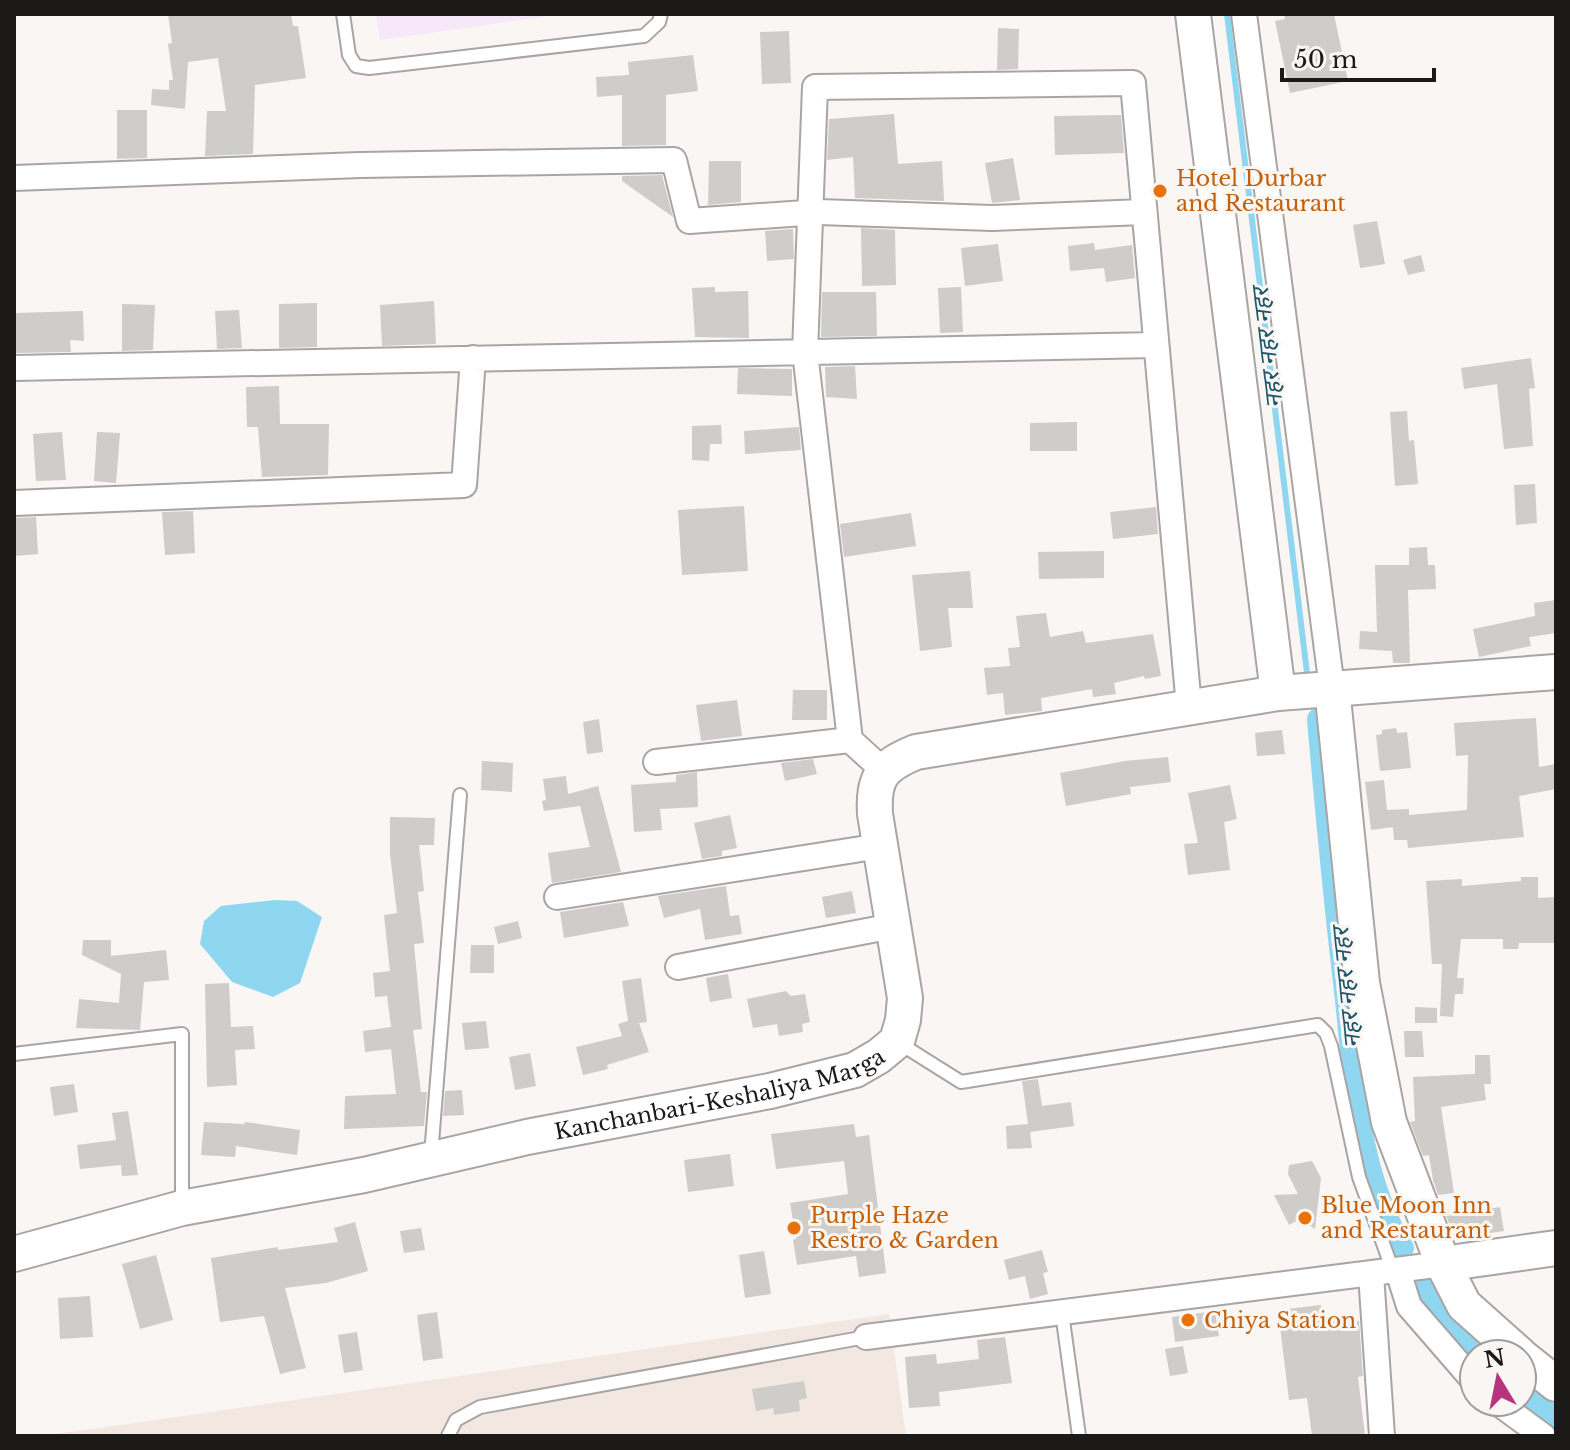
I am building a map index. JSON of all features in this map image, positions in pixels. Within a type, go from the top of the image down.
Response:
[{"type":"street","points":[[1193,14],[1307,690],[1389,1122],[1443,1264],[1464,1305],[1502,1338]]},
{"type":"street","points":[[1244,14],[1307,690]]},
{"type":"street","points":[[1189,707],[1133,83],[815,87],[805,352],[850,740],[883,770],[895,760],[916,752],[1189,707],[1307,690],[1556,672]]},
{"type":"street","points":[[14,178],[360,165],[674,160],[689,221],[811,213],[992,218],[1143,212]]},
{"type":"street","points":[[14,368],[1155,345]]},
{"type":"street","points":[[14,503],[464,485],[473,358]]},
{"type":"street","points":[[656,762],[850,740]]},
{"type":"street","name":"Kanchanbari-Keshaliya Marga","points":[[14,1254],[182,1208],[364,1175],[642,1113],[770,1091],[855,1070],[897,1041],[903,1020],[905,998],[874,790],[883,770]]},
{"type":"street","points":[[557,897],[880,846]]},
{"type":"street","points":[[678,967],[893,926]]},
{"type":"street","points":[[866,1337],[1556,1248]]},
{"type":"street","points":[[1387,1272],[1409,1306],[1458,1363]]},
{"type":"street","points":[[1382,1436],[1387,1272]]},
{"type":"street","points":[[1538,1369],[1556,1384]]},
{"type":"street","points":[[1519,1418],[1543,1436]]},
{"type":"lane","points":[[343,14],[349,55],[356,66],[369,68],[644,36],[659,22],[661,14]]},
{"type":"lane","points":[[431,1159],[460,795]]},
{"type":"lane","points":[[897,1041],[961,1082],[1318,1025],[1326,1033],[1331,1046],[1359,1177],[1387,1272]]},
{"type":"lane","points":[[14,1054],[182,1034],[182,1208]]},
{"type":"lane","points":[[1062,1313],[1079,1436]]},
{"type":"lane","points":[[448,1436],[456,1420],[480,1407],[866,1337]]},
{"type":"shaded area","points":[[376,14],[562,14],[380,40]]},
{"type":"shaded area","points":[[889,1314],[906,1436],[40,1436],[128,1424]]},
{"type":"water","points":[[275,900],[297,901],[322,917],[300,983],[273,997],[232,982],[200,944],[204,921],[221,906]]},
{"type":"building","points":[[168,14],[291,14],[293,26],[298,26],[306,78],[255,85],[253,154],[205,156],[207,111],[226,111],[218,58],[188,62],[185,109],[151,105],[152,89],[169,90],[169,80],[173,80]]},
{"type":"building","points":[[1284,14],[1334,14],[1348,81],[1290,93],[1275,21],[1285,19]]},
{"type":"building","points":[[998,28],[1019,29],[1018,69],[997,70]]},
{"type":"building","points":[[789,31],[791,83],[762,84],[760,32]]},
{"type":"building","points":[[693,55],[698,91],[666,95],[666,145],[622,146],[622,95],[597,97],[596,77],[629,75],[628,62]]},
{"type":"building","points":[[117,110],[147,110],[147,158],[117,159]]},
{"type":"building","points":[[894,114],[898,164],[942,161],[944,201],[855,198],[853,157],[827,160],[829,119]]},
{"type":"building","points":[[1121,115],[1124,153],[1055,155],[1054,116]]},
{"type":"building","points":[[1013,158],[1020,200],[992,203],[985,163]]},
{"type":"building","points":[[709,161],[741,161],[741,202],[708,205]]},
{"type":"building","points":[[662,175],[673,217],[622,181],[622,176]]},
{"type":"building","points":[[1377,221],[1385,264],[1360,268],[1353,225]]},
{"type":"building","points":[[861,228],[895,230],[896,285],[862,286]]},
{"type":"building","points":[[793,229],[794,259],[767,261],[765,231]]},
{"type":"building","points":[[1094,243],[1095,250],[1132,245],[1135,278],[1106,282],[1104,268],[1070,271],[1068,246]]},
{"type":"building","points":[[998,244],[1003,281],[965,286],[961,248]]},
{"type":"building","points":[[1421,255],[1425,271],[1408,275],[1403,260]]},
{"type":"building","points":[[715,287],[715,292],[748,291],[749,338],[695,337],[692,288]]},
{"type":"building","points":[[961,287],[963,332],[940,333],[938,288]]},
{"type":"building","points":[[822,292],[876,292],[877,336],[821,337]]},
{"type":"building","points":[[434,301],[436,344],[382,346],[380,305]]},
{"type":"building","points":[[317,303],[317,347],[279,348],[279,304]]},
{"type":"building","points":[[122,304],[155,305],[153,350],[122,351]]},
{"type":"building","points":[[239,310],[242,348],[217,349],[215,311]]},
{"type":"building","points":[[83,311],[84,341],[70,340],[71,352],[14,353],[14,313]]},
{"type":"building","points":[[1531,358],[1535,388],[1529,389],[1533,446],[1504,449],[1497,384],[1464,389],[1461,368]]},
{"type":"building","points":[[855,366],[857,399],[826,397],[825,367]]},
{"type":"building","points":[[738,368],[792,369],[792,396],[737,394]]},
{"type":"building","points":[[279,386],[280,424],[329,424],[328,475],[262,477],[258,427],[247,427],[246,387]]},
{"type":"building","points":[[1407,411],[1409,441],[1414,440],[1418,484],[1395,486],[1390,412]]},
{"type":"building","points":[[1077,422],[1077,451],[1030,451],[1030,423]]},
{"type":"building","points":[[721,425],[722,444],[710,444],[709,461],[692,460],[692,426]]},
{"type":"building","points":[[799,427],[801,450],[745,454],[744,431]]},
{"type":"building","points":[[62,432],[66,480],[36,481],[33,434]]},
{"type":"building","points":[[97,432],[120,433],[116,483],[94,481]]},
{"type":"building","points":[[1535,484],[1537,523],[1516,525],[1514,485]]},
{"type":"building","points":[[744,506],[748,571],[682,575],[678,510]]},
{"type":"building","points":[[1156,507],[1158,534],[1113,539],[1110,512]]},
{"type":"building","points":[[193,511],[195,553],[165,555],[162,512]]},
{"type":"building","points":[[911,513],[916,546],[844,557],[840,524]]},
{"type":"building","points":[[36,517],[38,554],[15,556],[14,518]]},
{"type":"building","points":[[1427,547],[1428,565],[1435,565],[1436,589],[1408,590],[1410,663],[1393,663],[1392,651],[1359,649],[1360,631],[1377,632],[1375,565],[1409,565],[1409,548]]},
{"type":"building","points":[[1104,551],[1104,578],[1039,579],[1038,552]]},
{"type":"building","points":[[970,571],[973,608],[948,608],[952,647],[920,651],[912,575]]},
{"type":"building","points":[[1556,600],[1556,633],[1529,637],[1531,646],[1479,657],[1473,629],[1535,616],[1534,603]]},
{"type":"building","points":[[1046,613],[1050,637],[1083,631],[1086,643],[1153,634],[1161,676],[1145,679],[1144,676],[1114,683],[1116,694],[1093,697],[1092,689],[1041,698],[1042,711],[1005,715],[1003,693],[987,695],[984,668],[1010,666],[1008,648],[1020,647],[1016,616]]},
{"type":"building","points":[[793,690],[827,690],[827,720],[792,720]]},
{"type":"building","points":[[737,700],[742,736],[701,741],[696,705]]},
{"type":"building","points":[[1536,718],[1539,767],[1556,764],[1556,789],[1519,796],[1524,837],[1408,848],[1407,840],[1394,840],[1393,827],[1371,830],[1365,782],[1384,780],[1387,810],[1409,809],[1409,815],[1467,810],[1468,755],[1456,756],[1454,723]]},
{"type":"building","points":[[599,719],[603,752],[587,754],[583,722]]},
{"type":"building","points":[[1396,728],[1397,733],[1407,732],[1411,768],[1380,771],[1376,735],[1382,734],[1382,730]]},
{"type":"building","points":[[1282,730],[1285,754],[1257,756],[1255,733]]},
{"type":"building","points":[[1168,757],[1171,782],[1130,787],[1131,794],[1066,806],[1060,773]]},
{"type":"building","points":[[813,759],[817,774],[785,781],[781,763]]},
{"type":"building","points":[[482,761],[513,763],[512,792],[481,790]]},
{"type":"building","points":[[697,772],[698,807],[660,809],[662,830],[634,832],[631,785],[676,782],[676,775]]},
{"type":"building","points":[[566,776],[568,794],[598,786],[621,872],[552,883],[548,853],[590,847],[580,806],[544,811],[543,779]]},
{"type":"building","points":[[1230,785],[1237,819],[1224,822],[1230,870],[1188,875],[1184,844],[1198,843],[1188,793]]},
{"type":"building","points":[[730,815],[737,848],[722,851],[722,856],[702,859],[694,823]]},
{"type":"building","points":[[390,817],[435,818],[434,845],[419,845],[424,891],[418,892],[424,943],[414,944],[422,1029],[413,1030],[421,1092],[427,1092],[424,1126],[344,1129],[345,1096],[396,1094],[391,1049],[365,1052],[363,1031],[391,1027],[387,996],[375,997],[373,973],[390,971],[384,915],[397,913],[390,854]]},
{"type":"building","points":[[1521,877],[1538,877],[1538,898],[1556,897],[1556,943],[1519,943],[1518,949],[1503,949],[1503,939],[1461,939],[1457,978],[1464,978],[1463,994],[1455,994],[1453,1017],[1440,1016],[1442,964],[1432,964],[1426,881],[1462,879],[1462,886],[1521,881]]},
{"type":"building","points":[[726,886],[730,916],[739,915],[742,934],[705,940],[700,909],[664,918],[658,896]]},
{"type":"building","points":[[852,891],[856,913],[826,918],[822,897]]},
{"type":"building","points":[[623,902],[629,926],[564,938],[560,912]]},
{"type":"building","points":[[518,921],[522,938],[498,944],[494,927]]},
{"type":"building","points":[[83,940],[111,940],[111,956],[166,950],[169,980],[144,982],[140,1030],[76,1028],[79,999],[119,1003],[121,974],[82,955]]},
{"type":"building","points":[[471,945],[494,945],[494,973],[470,973]]},
{"type":"building","points":[[728,974],[732,998],[710,1002],[706,978]]},
{"type":"building","points":[[641,978],[647,1022],[639,1023],[649,1052],[607,1065],[608,1069],[583,1075],[576,1047],[622,1036],[618,1024],[628,1021],[622,981]]},
{"type":"building","points":[[229,983],[231,1027],[253,1026],[255,1049],[235,1050],[237,1085],[207,1087],[205,984]]},
{"type":"building","points":[[786,991],[791,996],[805,994],[810,1022],[802,1024],[803,1032],[779,1036],[777,1024],[753,1028],[747,999]]},
{"type":"building","points":[[1415,1007],[1437,1008],[1437,1023],[1415,1023]]},
{"type":"building","points":[[486,1021],[489,1048],[465,1050],[462,1023]]},
{"type":"building","points":[[1404,1031],[1422,1031],[1424,1057],[1405,1057]]},
{"type":"building","points":[[530,1053],[536,1086],[515,1090],[509,1057]]},
{"type":"building","points":[[1475,1055],[1490,1055],[1491,1084],[1484,1084],[1486,1100],[1441,1107],[1454,1193],[1438,1195],[1429,1155],[1423,1156],[1410,1122],[1415,1121],[1413,1077],[1475,1074]]},
{"type":"building","points":[[1038,1079],[1042,1106],[1071,1102],[1074,1126],[1030,1132],[1032,1148],[1007,1149],[1006,1126],[1028,1124],[1022,1081]]},
{"type":"building","points":[[74,1084],[78,1112],[54,1116],[50,1087]]},
{"type":"building","points":[[462,1090],[464,1115],[443,1116],[445,1091]]},
{"type":"building","points":[[128,1111],[138,1175],[122,1176],[121,1165],[80,1169],[77,1145],[116,1140],[112,1113]]},
{"type":"building","points":[[204,1122],[245,1122],[300,1130],[297,1155],[236,1146],[235,1157],[201,1155]]},
{"type":"building","points":[[854,1124],[856,1137],[869,1135],[886,1273],[859,1277],[856,1256],[797,1265],[793,1240],[796,1239],[790,1203],[848,1194],[844,1161],[776,1169],[771,1134]]},
{"type":"building","points":[[730,1154],[734,1186],[688,1192],[684,1160]]},
{"type":"building","points":[[1312,1161],[1321,1178],[1315,1229],[1300,1219],[1289,1225],[1274,1195],[1298,1194],[1288,1174],[1289,1165]]},
{"type":"building","points":[[1500,1207],[1504,1231],[1471,1236],[1451,1228],[1446,1216]]},
{"type":"building","points":[[355,1222],[368,1271],[326,1283],[285,1288],[306,1368],[280,1374],[264,1316],[220,1322],[211,1258],[278,1247],[278,1250],[338,1242],[334,1228]]},
{"type":"building","points":[[421,1228],[425,1250],[404,1253],[400,1231]]},
{"type":"building","points":[[1042,1250],[1048,1272],[1043,1273],[1048,1294],[1030,1299],[1025,1276],[1009,1280],[1004,1260]]},
{"type":"building","points":[[764,1251],[771,1294],[745,1298],[739,1255]]},
{"type":"building","points":[[156,1255],[173,1320],[140,1329],[122,1264]]},
{"type":"building","points":[[90,1296],[93,1337],[60,1339],[58,1298]]},
{"type":"building","points":[[1321,1305],[1322,1322],[1359,1321],[1363,1376],[1358,1377],[1365,1436],[1312,1436],[1307,1398],[1289,1400],[1278,1310]]},
{"type":"building","points":[[1215,1311],[1219,1336],[1175,1342],[1172,1317]]},
{"type":"building","points":[[437,1312],[443,1358],[423,1361],[417,1315]]},
{"type":"building","points":[[357,1332],[363,1370],[344,1373],[338,1335]]},
{"type":"building","points":[[1005,1337],[1012,1383],[939,1392],[940,1406],[909,1408],[905,1357],[936,1354],[937,1364],[979,1359],[977,1340]]},
{"type":"building","points":[[1183,1346],[1188,1373],[1170,1376],[1165,1349]]},
{"type":"building","points":[[804,1381],[807,1398],[799,1400],[800,1411],[774,1415],[773,1408],[756,1411],[752,1389]]},
{"type":"waterway","name":"नहर नहर नहर","points":[[1227,14],[1308,681]]},
{"type":"waterway","name":"नहर नहर नहर","points":[[1318,719],[1334,895],[1361,1128],[1376,1189],[1403,1248]]},
{"type":"waterway","name":"नहर नहर नहर","points":[[1423,1284],[1466,1338]]},
{"type":"waterway","name":"नहर नहर नहर","points":[[1538,1406],[1556,1418]]},
{"type":"place","name":"Hotel Durbar and Restaurant","points":[[1160,191]]},
{"type":"place","name":"Blue Moon Inn and Restaurant","points":[[1305,1218]]},
{"type":"place","name":"Purple Haze Restro & Garden","points":[[794,1228]]},
{"type":"place","name":"Chiya Station","points":[[1188,1320]]}]
